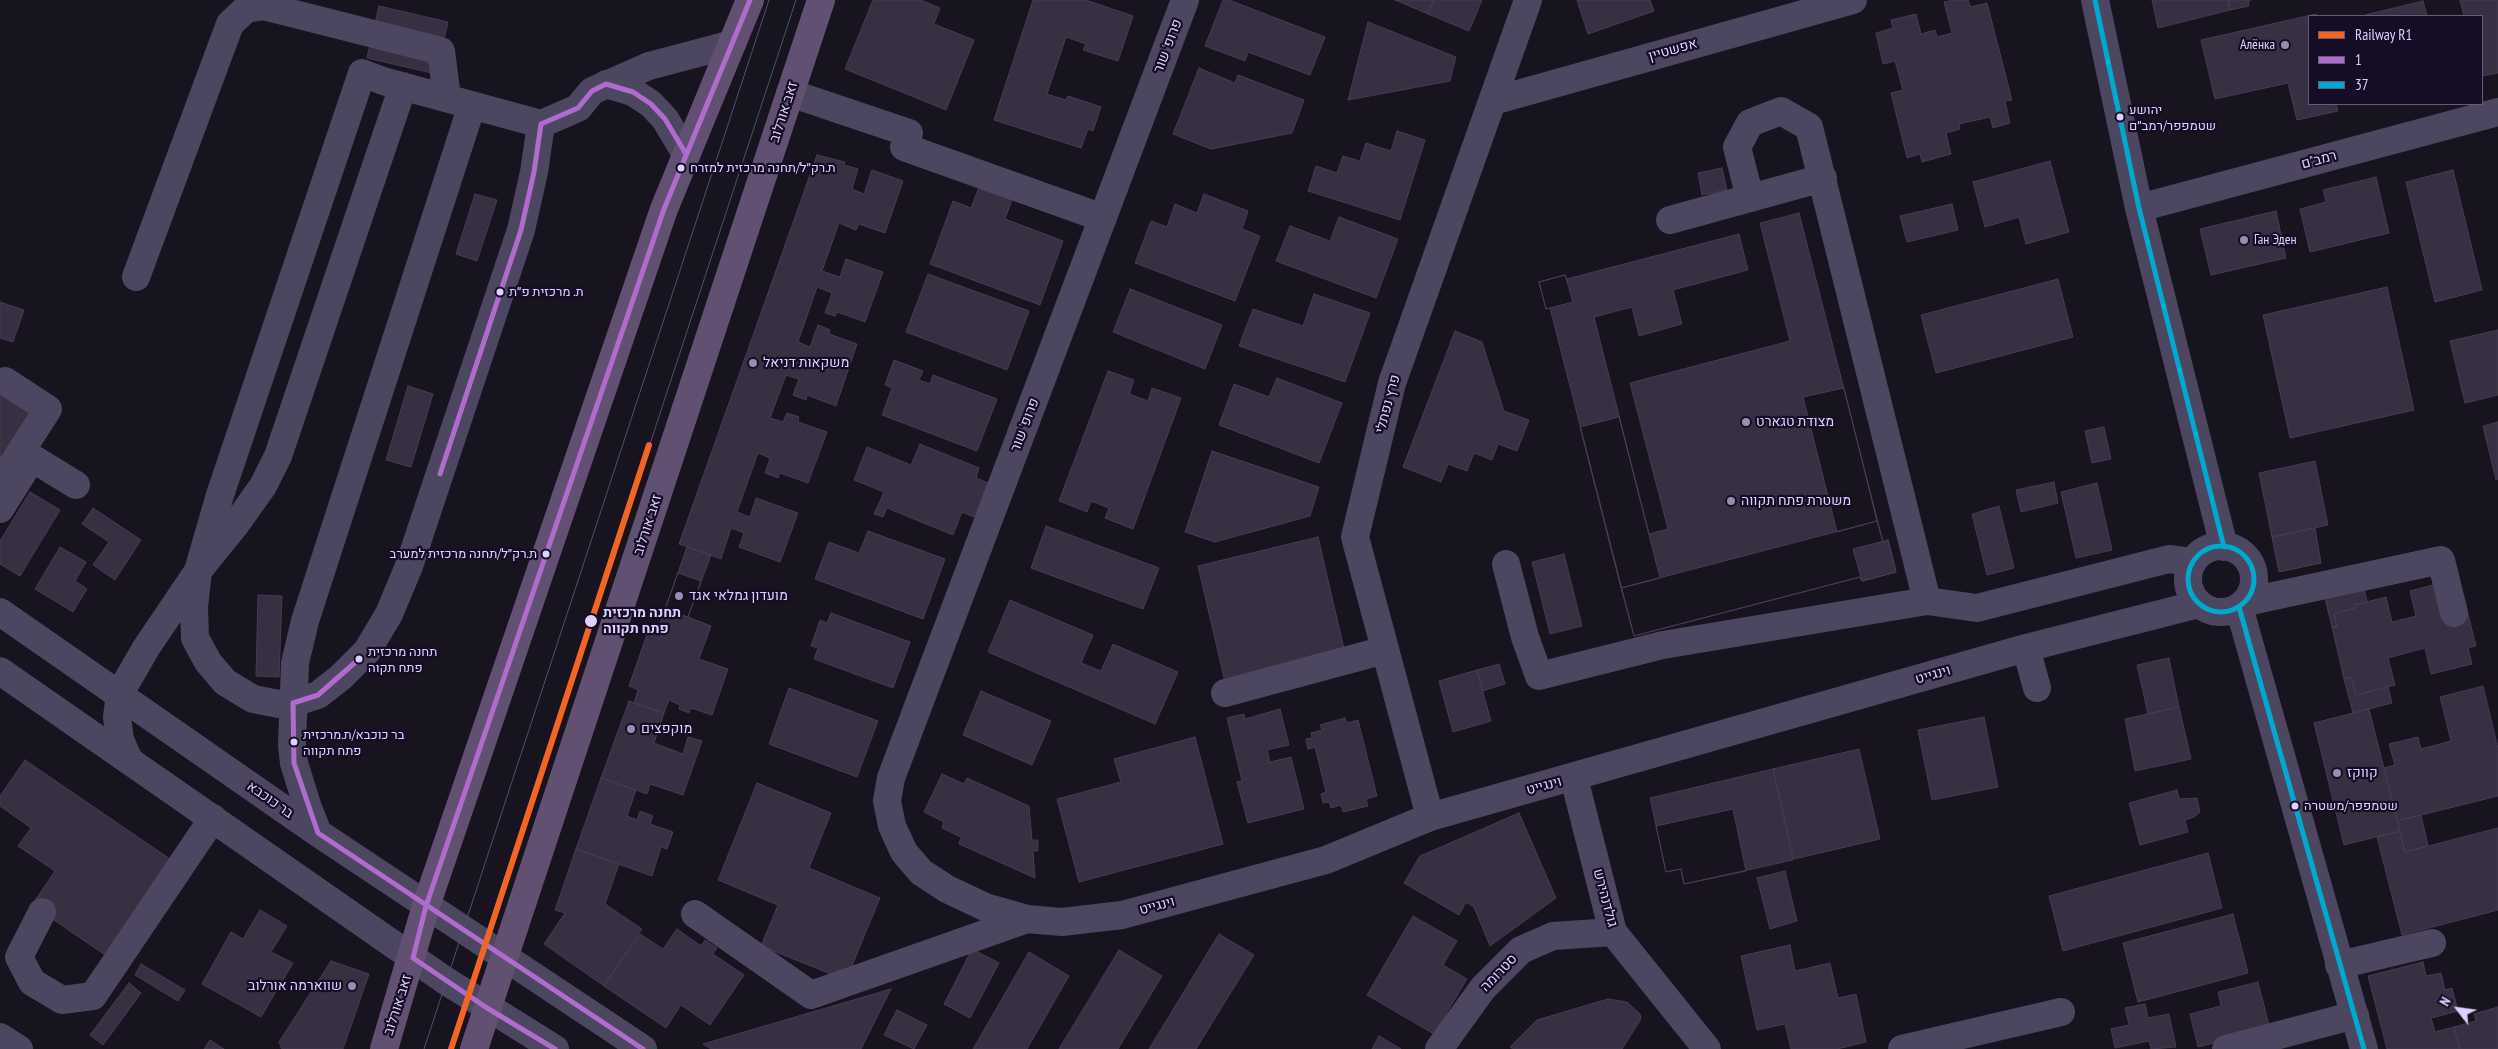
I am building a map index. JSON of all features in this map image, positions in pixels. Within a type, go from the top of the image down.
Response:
[{"type":"main road","name":"זאב אורלוב","points":[[474,1049],[820,0]]},
{"type":"main road","name":"זאב אורלוב","points":[[384,1049],[413,958],[426,906],[664,209],[732,44],[747,1]]},
{"type":"street","name":"פרופ' שור","points":[[904,852],[892,826],[887,801],[891,778],[1185,0]]},
{"type":"street","name":"פרץ נפתלי","points":[[1430,818],[1355,537],[1392,383],[1528,0]]},
{"type":"street","name":"אפשטיין","points":[[1493,101],[1853,0]]},
{"type":"street","points":[[2095,0],[2139,208],[2224,547]]},
{"type":"street","points":[[136,277],[230,24],[246,9],[263,6],[441,51],[459,101],[294,663],[294,763],[306,806],[318,833]]},
{"type":"street","points":[[541,124],[534,172],[521,230],[409,566],[389,614],[366,651],[341,677],[318,694],[293,703],[279,704],[252,699],[225,682],[208,662],[195,638],[194,607],[198,571],[220,495],[362,73],[541,124],[578,108],[592,91],[606,84],[649,66],[732,44]]},
{"type":"street","points":[[606,84],[632,92],[651,104],[664,119],[686,154]]},
{"type":"street","points":[[129,760],[120,740],[117,717],[120,694],[146,648],[198,571],[236,524],[263,486],[278,456],[403,86]]},
{"type":"street","points":[[790,93],[909,133],[904,147],[1104,218]]},
{"type":"street","points":[[1750,198],[1737,147],[1750,123],[1781,111],[1810,127],[1927,601]]},
{"type":"street","name":"רמב\"ם","points":[[2139,208],[2498,112]]},
{"type":"street","points":[[1670,220],[1823,178]]},
{"type":"street","points":[[0,484],[48,409],[5,381]]},
{"type":"street","points":[[0,509],[32,458],[76,485]]},
{"type":"street","points":[[2364,1049],[2339,965],[2242,604],[2254,584],[2254,573],[2250,563],[2242,554],[2224,547],[2210,548],[2192,562],[2188,584],[2192,595],[2199,604],[2218,612],[2228,612],[2242,604],[2442,560],[2454,613]]},
{"type":"street","points":[[1506,564],[1525,637],[1539,676],[1663,645],[1927,601],[1977,608],[2169,559],[2192,562]]},
{"type":"street","name":"וינגייט","points":[[904,852],[921,872],[947,889],[985,907],[1027,919],[1062,922],[1122,915],[1326,860],[1430,818],[2026,648],[2199,604]]},
{"type":"street","name":"בר כוכבא","points":[[0,612],[318,833],[643,1049]]},
{"type":"street","points":[[2026,648],[2036,688]]},
{"type":"street","points":[[1225,694],[1385,650]]},
{"type":"street","points":[[0,671],[486,1008],[554,1049]]},
{"type":"street","name":"גולדנהירש","points":[[1574,778],[1613,932],[1707,1049]]},
{"type":"street","points":[[42,912],[19,957],[32,982],[62,1000],[93,996],[213,818]]},
{"type":"street","points":[[695,914],[811,995],[1027,919]]},
{"type":"street","name":"סטרומה","points":[[1439,1049],[1483,988],[1521,950],[1553,936],[1613,932]]},
{"type":"street","points":[[2339,965],[2432,943]]},
{"type":"street","points":[[2226,1049],[2355,1015]]},
{"type":"street","points":[[1902,1049],[2062,1019],[1964,1049]]},
{"type":"street","points":[[0,1037],[19,1049]]},
{"type":"building","points":[[873,0],[921,0],[940,8],[934,24],[974,40],[946,110],[845,69]]},
{"type":"building","points":[[1033,0],[1086,0],[1133,16],[1118,61],[1083,50],[1086,44],[1066,37],[1047,94],[1066,100],[1068,96],[1101,107],[1093,131],[1088,129],[1081,148],[994,120]]},
{"type":"building","points":[[1223,0],[1229,0],[1325,37],[1310,75],[1248,52],[1245,61],[1205,46]]},
{"type":"building","points":[[1395,0],[1434,0],[1428,14]]},
{"type":"building","points":[[1434,0],[1482,0],[1469,31],[1428,14]]},
{"type":"building","points":[[1577,0],[1650,0],[1654,11],[1588,34]]},
{"type":"building","points":[[1968,0],[1970,7],[1987,3],[2012,100],[2005,101],[2010,123],[1993,128],[1990,117],[1959,124],[1960,129],[1946,133],[1951,154],[1922,162],[1920,154],[1907,158],[1891,93],[1903,90],[1895,61],[1883,64],[1876,33],[1893,28],[1891,20],[1916,14],[1921,34],[1935,30],[1937,37],[1952,33],[1944,2]]},
{"type":"building","points":[[2152,0],[2228,0],[2230,10],[2158,28]]},
{"type":"building","points":[[2228,0],[2251,0],[2248,1],[2249,6],[2230,10]]},
{"type":"building","points":[[2460,0],[2498,0],[2498,73],[2483,76],[2483,15],[2464,15]]},
{"type":"building","points":[[2423,1],[2427,15],[2365,15]]},
{"type":"building","points":[[379,6],[448,22],[436,74],[367,58]]},
{"type":"building","points":[[2308,16],[2308,105],[2336,105],[2338,111],[2297,120],[2288,83],[2215,99],[2201,40]]},
{"type":"building","points":[[1368,22],[1456,57],[1450,81],[1348,100]]},
{"type":"building","points":[[1199,68],[1235,83],[1238,75],[1304,100],[1292,133],[1211,149],[1173,134]]},
{"type":"building","points":[[1397,131],[1425,140],[1400,220],[1308,191],[1316,166],[1337,173],[1343,156],[1360,161],[1366,143],[1391,151]]},
{"type":"building","points":[[817,155],[845,162],[844,165],[858,169],[852,189],[864,194],[872,170],[903,181],[885,233],[859,224],[856,230],[839,223],[822,271],[840,277],[846,259],[883,272],[865,322],[837,312],[835,316],[825,313],[832,293],[817,287],[798,342],[810,347],[818,325],[830,330],[829,334],[857,344],[836,406],[807,395],[806,400],[793,395],[799,379],[786,375],[770,418],[783,422],[787,413],[799,417],[798,422],[827,432],[808,483],[780,473],[778,478],[765,473],[770,458],[758,453],[737,512],[750,517],[756,498],[798,513],[780,562],[739,547],[744,533],[731,528],[721,559],[679,544]]},
{"type":"building","points":[[2050,161],[2069,232],[2026,244],[2019,217],[1985,227],[1973,182]]},
{"type":"building","points":[[1722,168],[1727,190],[1702,195],[1698,173]]},
{"type":"building","points":[[2453,170],[2482,290],[2435,302],[2406,182]]},
{"type":"building","points":[[2376,177],[2389,233],[2310,252],[2300,209],[2326,202],[2323,190]]},
{"type":"building","points":[[979,187],[1012,200],[1005,219],[1063,241],[1040,305],[930,264],[953,201],[971,208]]},
{"type":"building","points":[[475,194],[497,200],[477,261],[456,254]]},
{"type":"building","points":[[1204,194],[1248,211],[1242,229],[1260,236],[1235,301],[1135,263],[1151,221],[1167,227],[1175,204],[1197,213]]},
{"type":"building","points":[[1952,204],[1958,230],[1907,242],[1900,216]]},
{"type":"building","points":[[2276,211],[2286,258],[2211,275],[2200,229]]},
{"type":"building","name":"מצודת טגארט","points":[[1799,213],[1883,542],[1888,540],[1896,572],[1862,581],[1860,577],[1634,636],[1550,308],[1546,309],[1539,282],[1565,275],[1567,279],[1739,234],[1748,270],[1673,290],[1682,324],[1639,336],[1632,307],[1594,317],[1649,534],[1668,529],[1630,383],[1790,341],[1760,223]]},
{"type":"building","points":[[1339,217],[1398,239],[1376,298],[1276,261],[1290,226],[1330,241]]},
{"type":"building","points":[[928,274],[1029,311],[1007,370],[906,332]]},
{"type":"building","points":[[1565,275],[1573,302],[1546,309],[1539,282]]},
{"type":"building","points":[[2058,279],[2073,337],[1936,373],[1921,315]]},
{"type":"building","points":[[2387,287],[2414,410],[2290,438],[2263,315]]},
{"type":"building","points":[[1130,289],[1222,325],[1205,369],[1113,332]]},
{"type":"building","points":[[1314,294],[1370,313],[1345,382],[1239,346],[1253,309],[1303,326]]},
{"type":"building","points":[[0,302],[24,310],[13,342],[0,338]]},
{"type":"building","points":[[2498,330],[2498,395],[2465,403],[2450,341]]},
{"type":"building","points":[[1455,331],[1482,342],[1504,411],[1529,420],[1517,451],[1498,444],[1492,460],[1474,453],[1467,471],[1448,464],[1441,482],[1403,467]]},
{"type":"building","points":[[894,360],[923,371],[919,380],[930,384],[933,375],[997,399],[977,451],[882,415],[892,388],[885,385]]},
{"type":"building","points":[[1108,371],[1134,380],[1129,394],[1148,401],[1152,388],[1181,398],[1133,529],[1105,518],[1109,508],[1091,501],[1087,512],[1059,501]]},
{"type":"building","points":[[1277,378],[1342,403],[1319,463],[1219,425],[1234,384],[1269,397]]},
{"type":"building","points":[[408,386],[433,394],[411,467],[386,460]]},
{"type":"building","points":[[1844,388],[1877,521],[1837,532],[1803,397]]},
{"type":"building","points":[[0,395],[30,414],[0,462]]},
{"type":"building","points":[[1619,417],[1660,578],[1621,588],[1580,427]]},
{"type":"building","points":[[2498,422],[2498,479],[2496,480],[2483,426]]},
{"type":"building","points":[[2104,427],[2111,459],[2092,463],[2085,431]]},
{"type":"building","points":[[920,444],[979,468],[976,478],[988,483],[974,517],[962,512],[953,535],[887,508],[883,517],[874,514],[884,492],[854,480],[867,447],[911,465]]},
{"type":"building","points":[[1212,451],[1319,487],[1310,516],[1215,542],[1185,532]]},
{"type":"building","points":[[2315,461],[2328,525],[2272,537],[2259,473]]},
{"type":"building","points":[[2054,482],[2058,503],[2021,512],[2016,490]]},
{"type":"building","points":[[2097,483],[2112,550],[2076,558],[2061,492]]},
{"type":"building","points":[[30,492],[60,510],[20,576],[0,564],[0,541]]},
{"type":"building","points":[[1999,506],[2014,568],[1987,575],[1972,514]]},
{"type":"building","points":[[93,508],[141,540],[115,580],[93,565],[109,542],[82,524]]},
{"type":"building","points":[[1877,521],[1883,542],[1888,540],[1896,572],[1862,581],[1860,577],[1634,636],[1621,588]]},
{"type":"building","points":[[1046,526],[1159,568],[1143,609],[1031,568]]},
{"type":"building","points":[[2315,528],[2321,563],[2279,572],[2272,537]]},
{"type":"building","points":[[868,531],[945,559],[923,619],[815,579],[829,542],[859,553]]},
{"type":"building","points":[[1318,537],[1345,653],[1225,682],[1198,566]]},
{"type":"building","points":[[1888,540],[1896,572],[1862,581],[1853,549]]},
{"type":"building","points":[[60,547],[86,562],[75,581],[87,589],[73,612],[35,589]]},
{"type":"building","points":[[687,547],[711,555],[688,617],[711,626],[699,659],[728,669],[712,715],[691,708],[689,713],[679,709],[680,705],[669,700],[664,713],[634,703],[638,690],[629,686],[651,623],[659,626]]},
{"type":"building","points":[[1564,554],[1582,626],[1550,634],[1532,562]]},
{"type":"building","points":[[2360,571],[2367,602],[2354,605],[2355,608],[2334,614],[2337,627],[2332,627],[2321,581]]},
{"type":"building","points":[[678,573],[701,581],[688,617],[665,609]]},
{"type":"building","points":[[2452,580],[2463,594],[2476,646],[2468,648],[2472,664],[2431,674],[2425,648],[2388,658],[2395,685],[2356,695],[2351,677],[2344,679],[2332,627],[2337,627],[2334,614],[2355,608],[2354,605],[2386,597],[2392,622],[2416,616],[2410,591]]},
{"type":"building","points":[[258,595],[282,596],[279,677],[256,676]]},
{"type":"building","points":[[1010,600],[1093,635],[1081,663],[1101,671],[1113,644],[1178,672],[1155,724],[988,652]]},
{"type":"building","points":[[831,613],[910,642],[893,688],[814,659],[818,648],[811,646],[820,620],[827,623]]},
{"type":"building","points":[[2169,658],[2179,707],[2148,714],[2137,665]]},
{"type":"building","points":[[1499,664],[1505,684],[1482,691],[1477,670]]},
{"type":"building","points":[[1477,670],[1491,721],[1453,732],[1439,681]]},
{"type":"building","points":[[2351,677],[2356,695],[2388,687],[2392,703],[2353,713],[2344,679]]},
{"type":"building","points":[[2483,686],[2498,748],[2498,796],[2397,821],[2384,768],[2395,765],[2389,744],[2418,737],[2421,749],[2451,741],[2440,697]]},
{"type":"building","points":[[789,688],[878,721],[857,777],[769,744]]},
{"type":"building","points":[[981,691],[1051,721],[1032,765],[963,735]]},
{"type":"building","points":[[629,701],[664,713],[654,743],[683,754],[688,737],[702,741],[683,795],[650,784],[647,794],[601,778]]},
{"type":"building","points":[[2179,707],[2191,759],[2135,771],[2125,719]]},
{"type":"building","points":[[1280,709],[1289,745],[1267,750],[1270,762],[1291,757],[1304,809],[1248,823],[1237,782],[1242,781],[1227,718],[1244,714],[1245,719]]},
{"type":"building","points":[[2369,709],[2400,831],[2344,845],[2314,723]]},
{"type":"building","points":[[1984,717],[1998,787],[1932,800],[1918,730]]},
{"type":"building","points":[[1345,718],[1347,723],[1358,720],[1377,796],[1366,799],[1368,806],[1343,812],[1341,805],[1331,808],[1329,802],[1323,803],[1321,794],[1326,792],[1315,747],[1308,749],[1306,739],[1312,738],[1311,733],[1322,730],[1320,725]]},
{"type":"building","points":[[1195,737],[1223,844],[1079,882],[1057,799],[1121,782],[1114,759]]},
{"type":"building","points":[[1859,749],[1880,839],[1794,859],[1773,769]]},
{"type":"building","points":[[25,760],[170,859],[105,955],[32,905],[55,871],[18,846],[31,828],[0,806],[0,796]]},
{"type":"building","points":[[1773,769],[1793,860],[1684,884],[1681,869],[1666,872],[1650,798]]},
{"type":"building","points":[[942,774],[964,784],[967,778],[1029,806],[1032,840],[1038,840],[1038,851],[1033,851],[1035,878],[959,844],[961,837],[942,828],[944,822],[924,812]]},
{"type":"building","points":[[601,778],[636,790],[627,816],[637,820],[640,811],[653,816],[650,824],[673,832],[667,849],[661,847],[652,876],[576,849]]},
{"type":"building","points":[[757,783],[831,813],[809,868],[880,898],[846,980],[761,946],[778,905],[718,880]]},
{"type":"building","points":[[2177,790],[2179,799],[2197,798],[2200,812],[2194,817],[2185,820],[2188,832],[2140,845],[2129,803]]},
{"type":"building","points":[[1733,809],[1746,871],[1684,884],[1681,869],[1666,872],[1656,826]]},
{"type":"building","points":[[1519,813],[1556,898],[1490,946],[1474,907],[1466,902],[1459,915],[1404,883],[1420,856]]},
{"type":"building","points":[[2421,815],[2428,846],[2405,852],[2397,821]]},
{"type":"building","points":[[2498,828],[2498,910],[2402,935],[2377,837],[2400,831],[2405,852]]},
{"type":"building","points":[[576,849],[619,864],[605,904],[642,929],[604,986],[544,944],[565,913],[555,910]]},
{"type":"building","points":[[2208,853],[2222,908],[2063,951],[2049,896]]},
{"type":"building","points":[[1785,871],[1797,921],[1770,929],[1757,878]]},
{"type":"building","points":[[260,910],[287,926],[271,952],[293,963],[261,1017],[202,984],[231,932],[243,939]]},
{"type":"building","points":[[2233,914],[2248,973],[2138,1002],[2123,943]]},
{"type":"building","points":[[1413,916],[1457,941],[1443,965],[1467,979],[1434,1034],[1367,995]]},
{"type":"building","points":[[677,929],[701,946],[705,940],[717,948],[713,954],[744,975],[710,1025],[681,1005],[666,1028],[604,986],[640,934],[663,949]]},
{"type":"building","points":[[1219,934],[1254,955],[1196,1049],[1149,1049]]},
{"type":"building","points":[[1790,945],[1795,971],[1830,963],[1838,998],[1856,994],[1866,1042],[1837,1049],[1791,1049],[1785,1024],[1757,1030],[1741,956]]},
{"type":"building","points":[[972,949],[999,963],[970,1018],[944,1004]]},
{"type":"building","points":[[1119,950],[1162,976],[1118,1049],[1059,1049]]},
{"type":"building","points":[[1029,952],[1069,976],[1027,1049],[973,1049]]},
{"type":"building","points":[[331,961],[369,974],[343,1049],[282,1049],[279,1042]]},
{"type":"building","points":[[2423,962],[2426,976],[2441,973],[2445,990],[2452,988],[2458,1011],[2431,1018],[2435,1032],[2454,1027],[2460,1049],[2387,1049],[2368,976]]},
{"type":"building","points":[[141,964],[185,990],[178,1001],[135,975]]},
{"type":"building","points":[[2258,982],[2270,1029],[2198,1047],[2190,1014],[2221,1006],[2218,992]]},
{"type":"building","points":[[129,983],[141,993],[103,1045],[90,1035]]},
{"type":"building","points":[[891,989],[861,1049],[711,1049],[703,1044]]},
{"type":"building","points":[[1608,999],[1627,1002],[1640,1014],[1641,1019],[1622,1049],[1513,1049],[1510,1047],[1537,1020]]},
{"type":"building","points":[[2145,1004],[2148,1018],[2169,1014],[2176,1047],[2151,1049],[2149,1041],[2115,1048],[2111,1029],[2129,1025],[2125,1008]]},
{"type":"building","points":[[2498,1007],[2498,1049],[2460,1049],[2454,1027],[2476,1021],[2474,1014]]},
{"type":"building","points":[[897,1010],[927,1025],[914,1049],[884,1035]]},
{"type":"building","points":[[1379,1036],[1401,1049],[1372,1049]]},
{"type":"building","points":[[210,1040],[224,1049],[204,1049]]},
{"type":"tram line","points":[[424,1049],[769,0]]},
{"type":"tram line","points":[[451,1049],[796,0]]},
{"type":"rail line","name":"R1","points":[[451,1049],[649,445]]},
{"type":"transit line","name":"1","points":[[555,1049],[487,1008],[413,958],[426,906],[664,209],[750,0]]},
{"type":"transit line","name":"37","points":[[2095,0],[2139,208],[2224,547]]},
{"type":"transit line","name":"1","points":[[440,474],[521,230],[534,172],[541,124],[578,108],[592,91],[606,84],[633,92],[651,104],[665,119],[686,154]]},
{"type":"transit line","name":"37","points":[[2221,546],[2234,549],[2244,556],[2251,566],[2254,579],[2251,592],[2244,602],[2234,609],[2221,612],[2208,609],[2198,602],[2191,592],[2188,579],[2191,566],[2198,556],[2208,549],[2221,546]]},
{"type":"transit line","name":"37","points":[[2239,607],[2364,1049]]},
{"type":"transit line","name":"1","points":[[359,659],[318,695],[293,703],[294,763],[318,833],[643,1049]]},
{"type":"place","name":"Алёнка","points":[[2285,45]]},
{"type":"place","name":"יהושע שטמפפר/רמב״ם","points":[[2120,117]]},
{"type":"place","name":"ת.רק״ל/תחנה מרכזית למזרח","points":[[681,168]]},
{"type":"place","name":"Ган Эден","points":[[2244,240]]},
{"type":"place","name":"ת. מרכזית פ״ת","points":[[500,292]]},
{"type":"place","name":"משקאות דניאל","points":[[753,363]]},
{"type":"place","name":"מצודת טגארט","points":[[1746,422]]},
{"type":"place","name":"משטרת פתח תקווה","points":[[1731,501]]},
{"type":"place","name":"ת.רק״ל/תחנה מרכזית למערב","points":[[546,554]]},
{"type":"place","name":"מועדון גמלאי אגד","points":[[679,596]]},
{"type":"place","name":"תחנה מרכזית פתח תקווה","points":[[591,621]]},
{"type":"place","name":"תחנה מרכזית פתח תקוה","points":[[359,659]]},
{"type":"place","name":"מוקפצים","points":[[631,729]]},
{"type":"place","name":"בר כוכבא/ת.מרכזית פתח תקווה","points":[[294,742]]},
{"type":"place","name":"קווקז","points":[[2337,773]]},
{"type":"place","name":"שטמפפר/משטרה","points":[[2295,806]]},
{"type":"place","name":"שווארמה אורלוב","points":[[352,986]]}]
